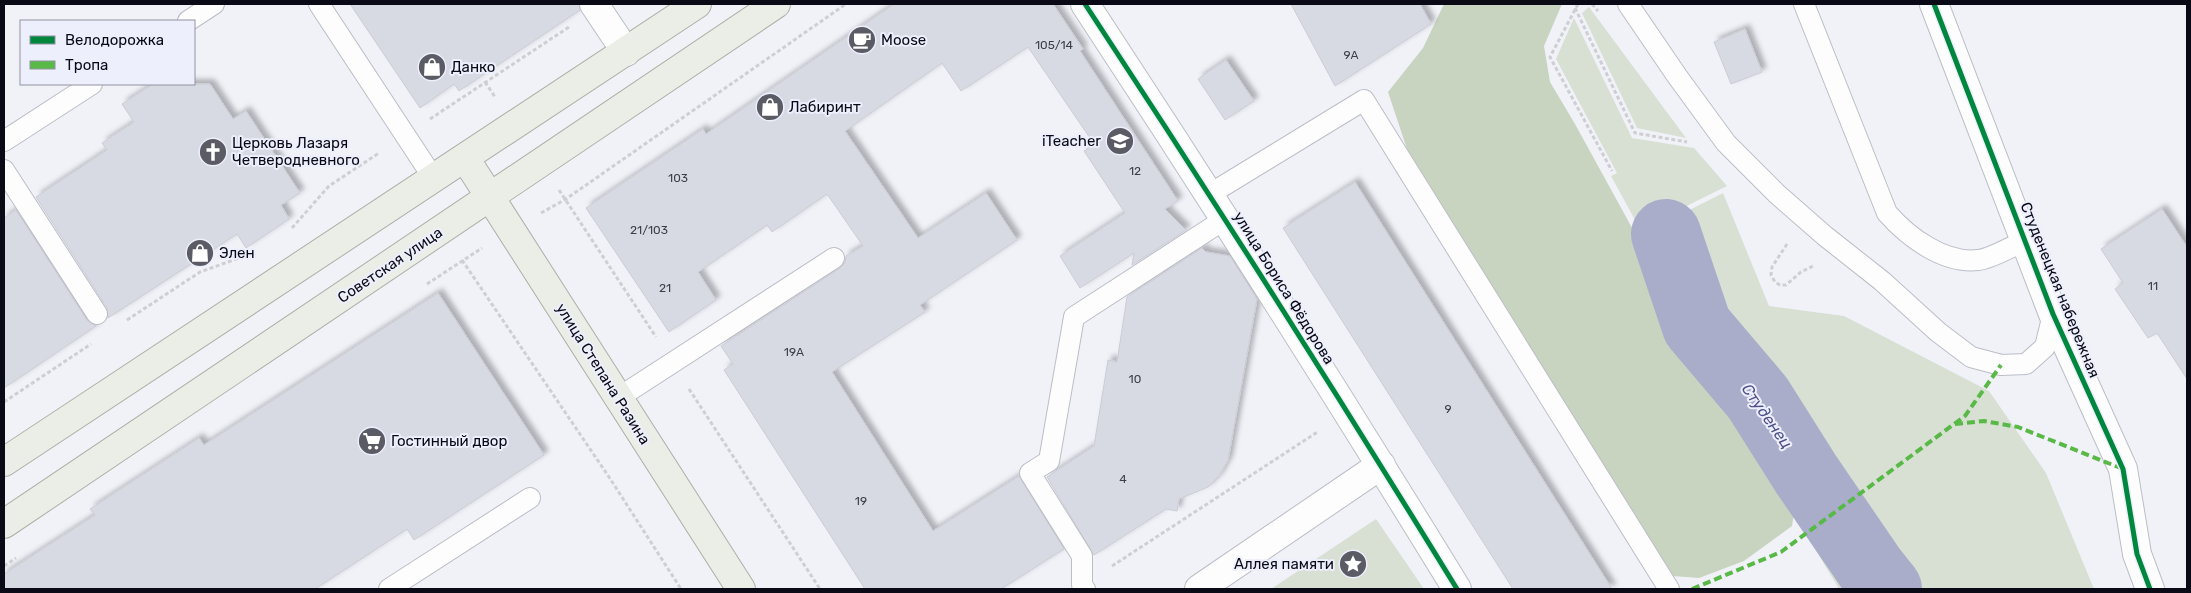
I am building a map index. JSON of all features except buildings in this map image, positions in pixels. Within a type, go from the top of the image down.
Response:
[{"type":"main road","points":[[4,462],[697,4]]},
{"type":"main road","name":"Советская улица","points":[[4,524],[776,4]]},
{"type":"main road","name":"улица Степана Разина","points":[[465,158],[741,589]]},
{"type":"street","name":"улица Бориса Фёдорова","points":[[1085,4],[1210,194],[1457,589]]},
{"type":"street","name":"Студенецкая набережная","points":[[1934,4],[2052,314],[2123,469],[2137,554],[2150,589]]},
{"type":"street","points":[[595,6],[626,52]]},
{"type":"street","points":[[1199,589],[1381,465]]},
{"type":"lane","points":[[190,20],[214,4]]},
{"type":"lane","points":[[319,4],[434,179]]},
{"type":"lane","points":[[1628,4],[1726,144],[1777,194],[1825,236],[1882,281],[1938,332],[1971,357],[2002,365],[2026,364],[2045,347],[2052,314]]},
{"type":"lane","points":[[1804,4],[1888,213],[1898,225],[1935,250],[1957,260],[1980,260],[2025,241]]},
{"type":"lane","points":[[4,141],[90,85]]},
{"type":"lane","points":[[1210,194],[1364,100],[1669,589]]},
{"type":"lane","points":[[4,170],[97,314]]},
{"type":"lane","points":[[1084,587],[1082,556],[1030,473],[1049,461],[1074,317],[1225,219]]},
{"type":"lane","points":[[618,398],[834,258]]},
{"type":"lane","points":[[389,589],[530,498]]},
{"type":"path","points":[[421,288],[462,260],[566,199],[846,4]]},
{"type":"path","points":[[1578,4],[1550,57],[1612,171]]},
{"type":"path","points":[[286,231],[294,226],[329,186],[595,6]]},
{"type":"path","points":[[1575,8],[1634,133],[1688,142]]},
{"type":"path","points":[[485,82],[514,126]]},
{"type":"path","points":[[539,164],[566,199],[820,589]]},
{"type":"path","points":[[126,321],[200,272],[251,255],[258,250]]},
{"type":"path","points":[[462,260],[609,477],[681,589]]},
{"type":"path","points":[[4,402],[94,342]]},
{"type":"path","points":[[1084,587],[1348,412]]},
{"type":"path","points":[[4,566],[20,555]]},
{"type":"shaded area","points":[[1589,7],[1686,138],[1637,128],[1582,13]]},
{"type":"shaded area","points":[[1574,18],[1632,138],[1694,148],[1727,186],[1640,229],[1611,176],[1617,173],[1556,59]]},
{"type":"shaded area","points":[[1723,193],[1769,306],[1844,316],[1989,391],[2046,473],[2094,589],[1839,589],[1788,504],[1730,346],[1640,235]]},
{"type":"shaded area","points":[[1376,519],[1424,589],[1271,589]]},
{"type":"green space","points":[[1444,4],[1562,4],[1544,46],[1550,82],[1631,226],[1639,237],[1654,234],[1681,249],[1702,297],[1772,394],[1793,437],[1799,482],[1792,526],[1744,561],[1699,578],[1672,576],[1571,418],[1407,149],[1388,92],[1423,48]]},
{"type":"waterway","name":"Студенец","points":[[1666,234],[1697,326],[1758,398],[1806,474],[1871,569],[1887,589]]},
{"type":"marked path","points":[[1692,589],[1781,552],[1965,416],[2001,365]]},
{"type":"marked path","points":[[1955,424],[1984,421],[2018,427],[2123,469]]},
{"type":"cycle path","points":[[1085,4],[1273,295],[1457,589]]},
{"type":"cycle path","points":[[1934,4],[2053,314],[2123,469],[2137,554],[2150,589]]},
{"type":"place","name":"Moose","points":[[862,40]]},
{"type":"place","name":"Данко","points":[[432,67]]},
{"type":"place","name":"Лабиринт","points":[[770,107]]},
{"type":"place","name":"iTeacher","points":[[1120,141]]},
{"type":"place","name":"Церковь Лазаря Четверодневного","points":[[213,152]]},
{"type":"place","name":"Элен","points":[[200,253]]},
{"type":"place","name":"Гостинный двор","points":[[372,441]]},
{"type":"place","name":"Аллея памяти","points":[[1353,564]]}]
